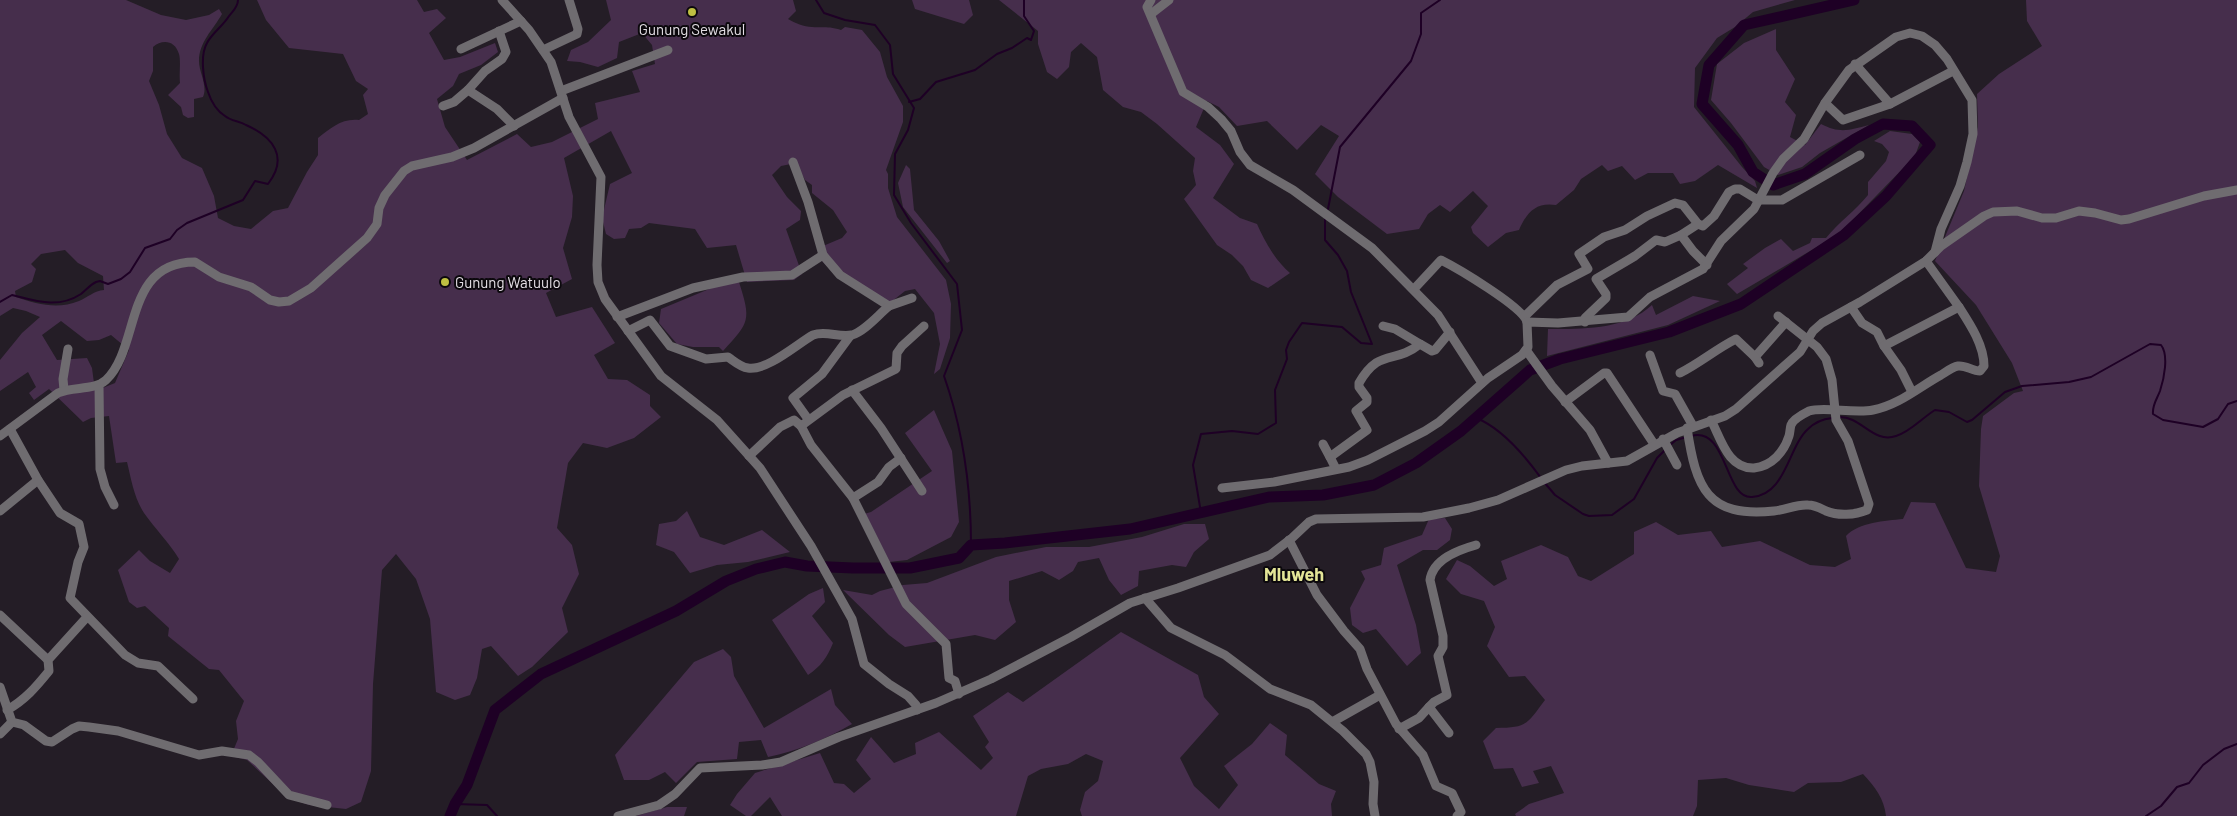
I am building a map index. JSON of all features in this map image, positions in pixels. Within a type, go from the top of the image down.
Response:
[{"type":"street","points":[[502,0],[522,21],[550,62],[571,122],[602,177],[597,243],[598,282],[606,299],[661,376],[717,420],[760,468],[811,546],[854,623],[864,664],[908,696],[916,705],[917,710]]},
{"type":"street","points":[[543,50],[577,34],[578,29],[569,0]]},
{"type":"street","points":[[1151,0],[1147,7],[1180,88],[1186,94],[1208,106],[1221,119],[1250,165],[1293,190],[1363,240],[1414,289],[1438,315],[1482,383]]},
{"type":"street","points":[[1151,14],[1170,0]]},
{"type":"street","points":[[461,49],[522,21]]},
{"type":"street","points":[[443,106],[454,102],[485,71],[502,60],[506,52],[499,31]]},
{"type":"street","points":[[1414,289],[1441,260],[1496,295],[1526,319],[1558,323],[1628,317],[1650,297],[1694,275],[1707,265],[1721,241],[1754,209],[1773,173],[1804,139],[1825,103],[1849,70],[1855,64],[1900,35],[1917,34],[1935,45],[1947,59],[1972,100],[1973,134],[1964,174],[1944,221],[1935,252]]},
{"type":"street","points":[[0,436],[33,410],[64,390],[99,385],[112,373],[142,296],[162,270],[196,262],[219,277],[251,287],[270,300],[279,302],[289,301],[311,288],[368,238],[377,224],[379,208],[384,195],[404,171],[412,166],[452,157],[514,126],[562,94],[668,50]]},
{"type":"street","points":[[1855,64],[1890,104]]},
{"type":"street","points":[[1825,103],[1843,120],[1890,104],[1953,71]]},
{"type":"street","points":[[468,90],[497,109],[514,126]]},
{"type":"street","points":[[1585,322],[1585,318],[1606,298],[1606,294],[1579,256],[1584,250],[1604,237],[1625,230],[1647,216],[1675,203],[1683,205],[1698,224],[1703,226],[1708,223],[1729,192],[1735,189],[1740,189],[1758,200],[1786,198],[1860,155]]},
{"type":"street","points":[[793,162],[808,202],[823,255],[840,275],[889,306]]},
{"type":"street","points":[[618,816],[658,805],[675,794],[700,768],[762,766],[781,762],[839,737],[959,694],[1071,637],[1125,606],[1266,556],[1290,540],[1309,522],[1316,519],[1423,516],[1498,500],[1541,480],[1582,466],[1627,460],[1654,444],[1666,444],[1711,420],[1725,416],[1749,400],[1800,352],[1822,322],[1846,308],[1852,307],[1926,261],[1935,252],[1984,216],[1993,212],[2017,211],[2047,219],[2061,218],[2079,211],[2121,220],[2204,196],[2237,190]]},
{"type":"street","points":[[1596,279],[1635,256],[1656,240],[1665,242],[1681,235],[1698,224]]},
{"type":"street","points":[[1681,235],[1696,256],[1707,265]]},
{"type":"street","points":[[618,317],[693,288],[743,277],[792,275],[823,255]]},
{"type":"street","points":[[1711,420],[1731,458],[1744,467],[1756,468],[1773,462],[1787,442],[1791,424],[1801,416],[1817,409],[1835,415],[1874,410],[1899,401],[1958,366],[1976,371],[1983,369],[1982,353],[1974,331],[1926,261]]},
{"type":"street","points":[[1588,269],[1558,285],[1526,319],[1529,353],[1595,437],[1608,463]]},
{"type":"street","points":[[808,420],[793,398],[822,374],[850,336],[861,330],[889,306],[912,298]]},
{"type":"street","points":[[1852,307],[1862,323],[1877,332],[1884,346],[1901,370],[1912,392]]},
{"type":"street","points":[[1884,346],[1959,307]]},
{"type":"street","points":[[1650,355],[1662,391],[1675,394],[1689,431],[1693,464],[1710,498],[1722,506],[1738,512],[1775,511],[1807,504],[1835,514],[1865,511],[1869,504],[1848,442],[1835,415],[1829,368],[1822,353],[1808,339],[1782,319],[1757,360],[1736,339],[1716,349],[1696,365],[1680,373]]},
{"type":"street","points":[[628,331],[650,320],[670,346],[706,360],[728,357],[742,366],[751,368],[766,365],[813,335],[821,332],[850,336]]},
{"type":"street","points":[[800,426],[852,390],[896,369],[897,353],[924,326]]},
{"type":"street","points":[[1383,326],[1395,329],[1432,351],[1450,332]]},
{"type":"street","points":[[1330,457],[1368,430],[1356,411],[1367,402],[1359,383],[1374,363],[1413,350],[1420,344]]},
{"type":"street","points":[[64,390],[63,379],[68,349]]},
{"type":"street","points":[[1222,488],[1274,482],[1368,460],[1440,422],[1482,383],[1529,353]]},
{"type":"street","points":[[1566,402],[1607,372],[1654,444]]},
{"type":"street","points":[[99,385],[100,469],[104,487],[114,505]]},
{"type":"street","points":[[852,390],[881,428],[922,491]]},
{"type":"street","points":[[749,456],[780,426],[794,420],[800,426],[815,452],[853,498],[906,604],[946,644],[949,678],[955,681],[959,694]]},
{"type":"street","points":[[10,429],[38,480],[60,513],[79,524],[84,547],[78,562],[70,598],[125,655],[138,663],[158,666],[192,699]]},
{"type":"street","points":[[1323,444],[1336,469]]},
{"type":"street","points":[[1666,444],[1677,465]]},
{"type":"street","points":[[853,498],[878,482],[889,467],[901,458]]},
{"type":"street","points":[[0,512],[38,480]]},
{"type":"street","points":[[1290,540],[1317,595],[1360,649],[1367,669],[1399,729],[1421,751],[1436,786],[1452,793],[1461,812],[1457,816]]},
{"type":"street","points":[[1399,729],[1419,718],[1434,702],[1447,695],[1438,656],[1443,647],[1443,636],[1432,596],[1431,574],[1454,552],[1476,545]]},
{"type":"street","points":[[1150,597],[1171,628],[1225,655],[1270,689],[1311,705],[1334,721],[1370,762],[1374,782],[1372,804],[1375,816]]},
{"type":"street","points":[[0,615],[48,660],[49,671],[21,702],[7,710]]},
{"type":"street","points":[[48,660],[87,617]]},
{"type":"street","points":[[0,687],[4,692],[7,710],[12,722]]},
{"type":"street","points":[[1334,721],[1380,695]]},
{"type":"street","points":[[1429,707],[1449,733]]},
{"type":"street","points":[[0,734],[12,722]]},
{"type":"street","points":[[12,722],[24,725],[46,741],[52,742],[72,729],[79,726],[89,726],[118,731],[200,755],[222,752],[249,755],[289,795],[327,805]]},
{"type":"shaded area","points":[[0,0],[126,0],[161,15],[186,20],[209,15],[219,9],[222,14],[201,48],[199,65],[204,92],[203,97],[194,99],[194,117],[188,118],[183,115],[181,107],[168,95],[180,83],[180,60],[175,46],[164,42],[153,47],[153,71],[149,81],[159,105],[167,134],[182,158],[202,168],[214,196],[218,218],[234,226],[251,229],[273,211],[288,208],[318,155],[318,138],[342,122],[359,120],[368,114],[363,95],[368,89],[356,81],[343,54],[289,48],[266,20],[257,0],[417,0],[424,12],[437,9],[446,18],[429,33],[444,60],[460,57],[495,43],[498,52],[481,65],[459,74],[453,86],[437,99],[445,127],[467,160],[517,134],[531,147],[552,142],[598,119],[595,103],[640,92],[632,71],[655,64],[652,45],[642,33],[619,42],[617,58],[598,67],[567,61],[571,50],[588,42],[611,20],[606,0],[793,0],[796,11],[788,19],[809,27],[841,30],[845,27],[862,30],[880,52],[887,77],[903,106],[903,122],[886,170],[888,174],[888,188],[897,217],[946,280],[951,304],[950,338],[940,369],[934,374],[940,344],[934,313],[915,289],[905,291],[886,306],[831,270],[821,260],[823,246],[842,238],[847,232],[833,210],[812,193],[812,185],[805,180],[796,163],[781,166],[772,175],[787,197],[801,211],[800,220],[786,229],[802,274],[794,280],[747,282],[736,245],[707,248],[695,229],[649,223],[641,228],[629,229],[625,238],[614,239],[606,234],[602,218],[610,184],[632,173],[611,131],[564,158],[573,196],[572,217],[563,248],[572,279],[546,293],[556,317],[592,307],[615,343],[594,355],[608,379],[627,380],[650,395],[650,406],[661,417],[634,438],[607,448],[583,443],[568,463],[557,528],[572,545],[579,574],[562,608],[568,632],[532,667],[518,676],[491,646],[482,649],[477,678],[470,695],[455,700],[436,692],[430,619],[416,579],[396,554],[382,570],[373,684],[371,771],[361,802],[346,809],[309,805],[288,798],[247,760],[231,756],[238,739],[236,721],[244,701],[219,670],[209,669],[168,636],[169,628],[145,606],[137,608],[129,602],[118,570],[139,550],[150,561],[170,573],[179,559],[141,507],[133,488],[127,462],[116,463],[109,416],[91,418],[83,422],[49,389],[34,400],[29,393],[36,387],[28,372],[0,391],[0,360],[22,333],[40,317],[13,308],[0,316]],"holes":[[[65,250],[78,263],[103,276],[104,290],[71,304],[55,306],[39,304],[16,297],[15,291],[32,282],[36,269],[31,264],[41,254]],[[61,321],[87,341],[99,340],[111,335],[129,350],[115,383],[95,391],[92,368],[87,358],[57,360],[42,335]]]},
{"type":"shaded area","points":[[912,0],[969,0],[973,15],[964,24],[915,9]]},
{"type":"shaded area","points":[[999,0],[1795,0],[1753,12],[1735,27],[1717,38],[1695,68],[1694,107],[1755,181],[1757,188],[1718,165],[1695,181],[1680,184],[1673,173],[1648,173],[1635,180],[1622,166],[1608,171],[1602,165],[1581,179],[1574,190],[1556,205],[1543,205],[1533,210],[1525,218],[1519,230],[1506,233],[1488,247],[1473,233],[1471,227],[1488,206],[1473,191],[1450,212],[1440,205],[1428,214],[1419,229],[1387,234],[1338,197],[1315,174],[1339,136],[1321,125],[1297,150],[1267,121],[1237,126],[1219,107],[1207,101],[1196,127],[1220,145],[1234,164],[1213,198],[1240,218],[1257,224],[1271,250],[1290,273],[1268,288],[1251,280],[1243,266],[1232,255],[1217,245],[1184,199],[1196,185],[1193,171],[1195,158],[1141,112],[1123,107],[1103,90],[1097,57],[1081,43],[1071,52],[1069,67],[1057,79],[1047,72],[1038,44],[1038,31]]},
{"type":"shaded area","points":[[2026,0],[2237,0],[2237,816],[1886,816],[1878,793],[1863,774],[1841,782],[1808,783],[1794,792],[1749,785],[1726,778],[1698,780],[1697,806],[1693,816],[1516,816],[1515,814],[1529,804],[1564,793],[1551,766],[1533,771],[1539,783],[1522,787],[1513,768],[1494,769],[1483,741],[1496,728],[1514,727],[1525,723],[1545,700],[1525,676],[1509,677],[1487,646],[1495,627],[1484,601],[1461,594],[1446,579],[1457,560],[1470,566],[1494,586],[1507,579],[1501,561],[1541,545],[1568,557],[1578,576],[1591,581],[1634,554],[1634,532],[1656,522],[1678,535],[1711,531],[1722,547],[1760,541],[1810,565],[1835,567],[1851,559],[1846,536],[1851,531],[1873,523],[1903,519],[1911,502],[1935,503],[1966,568],[1996,572],[2000,556],[1979,486],[1981,429],[1983,416],[2014,393],[2023,391],[2012,363],[1976,305],[1935,261],[1964,191],[1978,127],[1977,94],[1999,74],[2042,46],[2027,21]]},
{"type":"shaded area","points":[[1776,29],[1776,50],[1795,79],[1785,102],[1796,115],[1790,137],[1805,145],[1821,124],[1840,130],[1850,130],[1869,125],[1820,153],[1802,167],[1778,175],[1764,167],[1711,100],[1717,64],[1744,43]]},
{"type":"shaded area","points":[[1890,131],[1912,134],[1920,142],[1915,156],[1839,234],[1737,294],[1727,284],[1748,268],[1743,264],[1781,239],[1793,251],[1810,243],[1812,238],[1826,238],[1868,195],[1868,182],[1886,161],[1889,152],[1882,144],[1874,141]]},
{"type":"shaded area","points":[[906,165],[910,169],[914,210],[939,241],[950,261],[947,263],[903,207],[898,183]]},
{"type":"shaded area","points":[[739,282],[745,305],[746,320],[739,333],[723,351],[719,347],[693,347],[677,344],[659,323],[661,309],[714,287]]},
{"type":"shaded area","points":[[1693,296],[1720,301],[1668,325],[1547,356],[1548,329],[1589,328],[1616,324],[1641,313],[1652,305],[1656,315]]},
{"type":"shaded area","points":[[934,410],[952,451],[959,522],[951,537],[907,560],[889,562],[864,514],[871,512],[932,471],[905,433]]},
{"type":"shaded area","points":[[687,511],[700,537],[724,545],[762,530],[790,552],[748,562],[717,565],[690,573],[674,552],[656,545],[659,524],[676,521]]},
{"type":"shaded area","points":[[1445,518],[1452,529],[1450,540],[1437,550],[1423,550],[1397,565],[1416,625],[1421,653],[1407,666],[1376,629],[1363,633],[1352,625],[1350,608],[1365,579],[1361,571],[1381,565],[1384,548],[1422,535],[1429,519]]},
{"type":"shaded area","points":[[1184,524],[1205,524],[1209,539],[1194,552],[1186,567],[1172,565],[1139,571],[1138,586],[1121,595],[1109,580],[1099,558],[1078,562],[1073,571],[1059,580],[1042,571],[1009,581],[1009,600],[1016,622],[995,640],[975,635],[905,647],[889,635],[843,590],[872,595],[903,585],[927,583],[996,557],[1046,547],[1089,547],[1142,537]]},
{"type":"shaded area","points":[[823,588],[825,602],[812,616],[833,643],[823,661],[808,675],[772,620],[809,594]]},
{"type":"shaded area","points":[[1121,632],[1198,675],[1204,697],[1219,714],[1180,758],[1194,786],[1219,809],[1238,785],[1224,766],[1252,744],[1270,723],[1287,735],[1285,755],[1319,784],[1336,791],[1331,804],[1332,816],[1082,816],[1080,810],[1085,792],[1098,781],[1103,761],[1086,754],[1068,764],[1041,769],[1028,776],[1016,816],[782,816],[770,797],[751,816],[746,816],[730,805],[755,773],[820,753],[834,783],[844,784],[854,793],[871,779],[856,760],[871,737],[894,763],[916,754],[915,743],[939,732],[981,770],[993,758],[985,747],[989,742],[973,716],[1008,692],[1023,702]]},
{"type":"shaded area","points":[[723,649],[731,657],[734,676],[764,728],[831,689],[835,705],[852,724],[811,744],[768,757],[761,740],[739,742],[737,759],[697,762],[676,783],[665,772],[649,780],[624,780],[615,755],[694,662]]},
{"type":"shaded area","points":[[667,807],[687,807],[684,816],[636,816]]},
{"type":"waterway","points":[[0,302],[12,295],[47,302],[64,301],[81,294],[96,282],[100,281],[108,284],[121,279],[130,272],[145,248],[170,239],[177,230],[187,223],[243,200],[255,181],[268,184],[277,165],[275,149],[264,135],[222,114],[206,87],[203,60],[205,48],[212,36],[235,9],[238,0]]},
{"type":"waterway","points":[[816,0],[824,13],[845,20],[875,25],[890,45],[893,74],[914,108],[908,130],[895,154],[894,195],[911,223],[957,284],[962,330],[944,376],[951,396],[965,459],[971,545]]},
{"type":"waterway","points":[[909,102],[920,99],[936,82],[975,70],[997,54],[1012,48],[1027,38],[1031,40],[1034,31],[1024,16],[1024,0]]},
{"type":"waterway","points":[[1328,209],[1340,147],[1411,61],[1421,34],[1421,13],[1440,0]]},
{"type":"waterway","points":[[450,816],[467,785],[495,710],[541,674],[676,611],[726,581],[756,569],[785,562],[807,566],[910,568],[959,558],[971,545],[1130,529],[1269,497],[1323,495],[1374,485],[1416,463],[1461,431],[1530,370],[1560,359],[1669,332],[1741,304],[1844,235],[1886,196],[1930,145],[1912,126],[1883,124],[1855,139],[1805,174],[1773,185],[1753,172],[1738,145],[1702,104],[1709,65],[1744,25],[1854,0]]},
{"type":"waterway","points":[[1201,513],[1193,465],[1201,434],[1232,431],[1258,434],[1276,423],[1275,390],[1287,359],[1286,350],[1289,342],[1302,323],[1342,327],[1361,343],[1372,344],[1351,292],[1347,271],[1338,255],[1325,240],[1325,218]]},
{"type":"waterway","points":[[1839,417],[1847,418],[1880,436],[1888,437],[1896,436],[1906,431],[1935,410],[1949,412],[1967,422],[1972,420],[2005,392],[2022,386],[2069,382],[2091,377],[2150,344],[2161,345],[2165,355],[2163,380],[2154,405],[2153,414],[2163,420],[2203,427],[2218,419],[2228,404],[2237,401]]},
{"type":"waterway","points":[[1476,418],[1495,428],[1504,436],[1541,478]]},
{"type":"waterway","points":[[1691,436],[1703,436],[1712,442],[1719,451],[1736,487],[1743,495],[1752,497],[1763,494],[1772,488],[1785,469],[1801,437],[1808,429],[1825,419],[1832,418]]},
{"type":"waterway","points":[[1669,446],[1676,440],[1687,437]]},
{"type":"waterway","points":[[1544,482],[1555,495],[1583,514],[1589,516],[1612,515],[1634,499],[1657,458],[1666,449]]},
{"type":"waterway","points":[[2146,816],[2161,806],[2177,787],[2189,783],[2203,765],[2224,749],[2237,744]]},
{"type":"waterway","points":[[455,804],[487,805],[497,816]]},
{"type":"place","name":"Gunung Sewakul","points":[[692,12]]},
{"type":"place","name":"Gunung Watuulo","points":[[445,282]]},
{"type":"district","name":"Mluweh","points":[[1294,574]]}]
